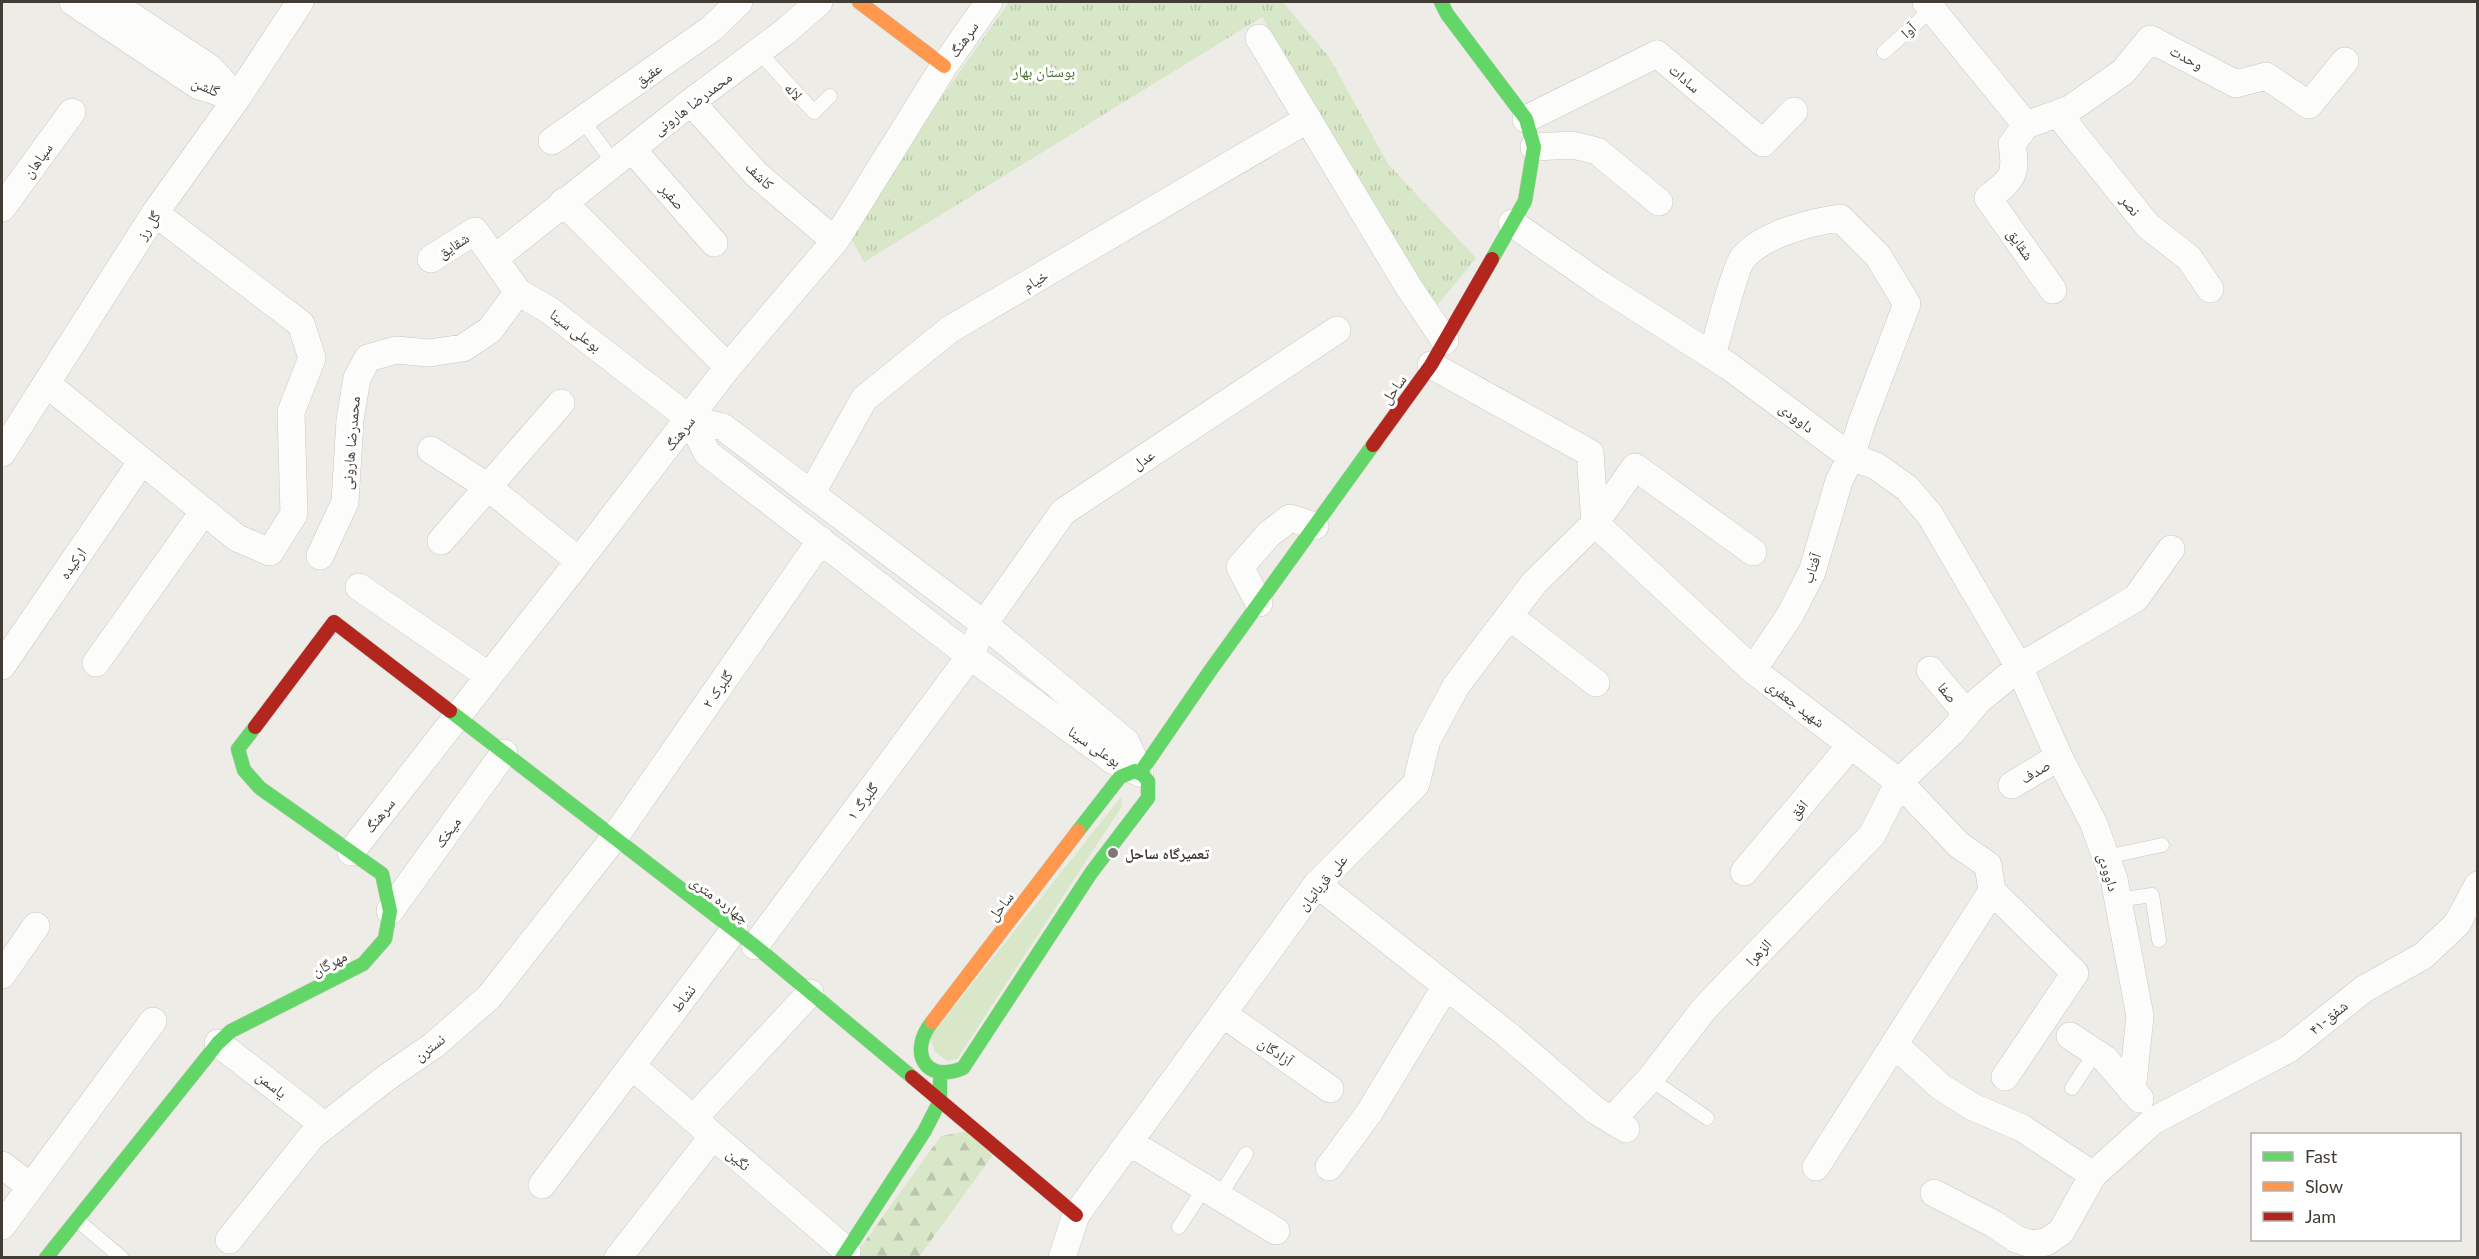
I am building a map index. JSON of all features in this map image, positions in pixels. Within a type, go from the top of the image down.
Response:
[{"type":"street","name":"گلشن","points":[[73,2],[199,86],[237,98]]},
{"type":"street","name":"گلشن","points":[[110,2],[210,68],[237,98]]},
{"type":"street","name":"گل رز","points":[[2,453],[155,213],[237,98],[300,2]]},
{"type":"street","name":"عقیق","points":[[552,141],[711,29],[739,2]]},
{"type":"street","name":"محمدرضا هارونی","points":[[495,258],[691,102],[759,52],[819,2]]},
{"type":"street","points":[[859,2],[944,66]]},
{"type":"street","name":"سرهنگ","points":[[351,852],[690,419],[728,367],[835,241],[944,66],[989,2]]},
{"type":"street","name":"ساحل","points":[[940,1073],[932,1070],[921,1058],[919,1049],[923,1033],[1120,777],[1130,771],[1140,773],[1259,603],[1431,365],[1525,201],[1534,147],[1526,119],[1447,14],[1441,2]]},
{"type":"street","points":[[1929,5],[2026,125]]},
{"type":"street","points":[[1259,38],[1408,286],[1445,341]]},
{"type":"street","name":"وحدت","points":[[2026,125],[2070,109],[2123,72],[2150,39],[2236,84],[2266,76],[2309,105],[2345,61]]},
{"type":"street","name":"سادات","points":[[1526,119],[1657,54],[1763,143],[1794,111]]},
{"type":"street","name":"کاشف","points":[[691,102],[756,174],[835,241]]},
{"type":"street","name":"سپاهان","points":[[2,208],[72,112]]},
{"type":"street","name":"نصر","points":[[2058,114],[2148,226],[2189,258],[2210,289]]},
{"type":"street","name":"خیام","points":[[811,494],[864,399],[949,330],[1308,119]]},
{"type":"street","name":"شقایق","points":[[2026,125],[2012,144],[2015,167],[2007,182],[1988,198],[2053,290]]},
{"type":"street","points":[[1534,147],[1574,145],[1597,152],[1659,202]]},
{"type":"street","name":"صفیر","points":[[623,156],[714,243]]},
{"type":"street","points":[[563,202],[728,367]]},
{"type":"street","points":[[47,384],[237,538],[270,552],[294,514],[291,412],[312,358],[301,324],[155,213]]},
{"type":"street","name":"آفتاب","points":[[1712,356],[1741,259],[1759,244],[1811,223],[1840,218],[1878,256],[1907,304],[1851,457],[1839,481],[1812,572],[1790,615],[1753,670]]},
{"type":"street","name":"داوودی","points":[[1512,223],[1601,285],[1712,356],[1851,457],[1876,466],[1907,488],[1930,515],[2019,667],[2059,757],[2093,822],[2114,879],[2140,1016],[2132,1091]]},
{"type":"street","name":"شقایق","points":[[431,259],[475,231]]},
{"type":"street","name":"بوعلی سینا","points":[[475,231],[518,292],[549,310],[690,419],[723,427],[984,624],[1126,742],[1140,773]]},
{"type":"street","name":"محمدرضا هارونی","points":[[320,556],[345,502],[350,420],[357,378],[368,358],[396,350],[429,353],[463,348],[490,330],[518,292]]},
{"type":"street","name":"عدل","points":[[970,656],[984,624],[1064,512],[1337,330]]},
{"type":"street","points":[[1431,365],[1590,453],[1595,523]]},
{"type":"street","points":[[441,541],[561,403]]},
{"type":"street","name":"بوعلی سینا","points":[[690,419],[706,453],[970,656],[1114,761],[1140,773]]},
{"type":"street","points":[[432,450],[488,488],[579,561]]},
{"type":"street","name":"ارکیده","points":[[2,666],[142,461]]},
{"type":"street","name":"علی قربانیان","points":[[1062,1257],[1076,1215],[1317,884],[1416,784],[1427,740],[1456,686],[1534,583],[1595,523],[1635,466],[1753,552]]},
{"type":"street","points":[[96,663],[204,511]]},
{"type":"street","points":[[1259,603],[1240,567],[1269,534],[1290,518],[1315,526]]},
{"type":"street","name":"شهید جعفری","points":[[1595,523],[1753,670],[1899,782],[1959,845],[1989,865],[1992,891]]},
{"type":"street","name":"گلبرک ۲","points":[[614,838],[821,540]]},
{"type":"street","points":[[1899,782],[1952,732],[1977,702],[2019,667],[2136,598],[2171,549]]},
{"type":"street","points":[[359,587],[489,676]]},
{"type":"street","points":[[1509,616],[1596,683]]},
{"type":"street","name":"چهارده متری","points":[[334,621],[744,938],[1076,1215]]},
{"type":"street","name":"مهرگان","points":[[46,1257],[218,1043],[231,1031],[363,964],[385,939],[390,911],[382,874],[260,788],[244,770],[238,749],[334,621]]},
{"type":"street","name":"گلبرگ ۱","points":[[744,938],[970,656]]},
{"type":"street","name":"صفا","points":[[1929,670],[1967,714]]},
{"type":"street","name":"افق","points":[[1744,872],[1851,745]]},
{"type":"street","name":"میخک","points":[[390,911],[504,753]]},
{"type":"street","name":"صدف","points":[[2012,785],[2059,757]]},
{"type":"street","points":[[845,1254],[924,1132],[940,1101],[940,1073],[948,1074],[963,1068],[1091,873],[1148,798],[1149,781],[1140,773]]},
{"type":"street","name":"الزهرا","points":[[1317,884],[1555,1074],[1595,1110],[1620,1125],[1650,1079],[1704,1009],[1872,834],[1899,782]]},
{"type":"street","name":"نسترن","points":[[229,1240],[311,1137],[386,1078],[434,1045],[489,997],[614,838]]},
{"type":"street","name":"شفق-۴۱","points":[[1934,1193],[1994,1224],[2016,1239],[2031,1244],[2046,1242],[2061,1232],[2093,1175],[2153,1121],[2289,1049],[2364,989],[2423,956],[2457,924],[2478,885]]},
{"type":"street","points":[[1816,1167],[1992,891],[2075,974],[2005,1077]]},
{"type":"street","points":[[2,975],[36,926]]},
{"type":"street","name":"نشاط","points":[[542,1185],[632,1066],[744,938]]},
{"type":"street","points":[[1329,1167],[1369,1113],[1446,986]]},
{"type":"street","points":[[618,1257],[703,1127],[810,993]]},
{"type":"street","name":"آزادگان","points":[[1223,1014],[1330,1089]]},
{"type":"street","points":[[2,1226],[153,1021]]},
{"type":"street","points":[[2070,1036],[2105,1059],[2153,1121]]},
{"type":"street","name":"یاسمن","points":[[218,1043],[325,1126]]},
{"type":"street","points":[[1894,1044],[1941,1087],[1972,1107],[2022,1128],[2093,1175]]},
{"type":"street","name":"نگین","points":[[632,1066],[845,1254]]},
{"type":"street","points":[[1129,1142],[1276,1232]]},
{"type":"street","points":[[2,1165],[31,1187]]},
{"type":"lane","name":"آوا","points":[[1884,52],[1929,5]]},
{"type":"lane","name":"لاله","points":[[759,52],[814,112],[830,96]]},
{"type":"lane","points":[[583,121],[623,156]]},
{"type":"lane","points":[[2106,857],[2162,845]]},
{"type":"lane","points":[[2118,900],[2152,896],[2159,940]]},
{"type":"lane","points":[[2072,1088],[2095,1053]]},
{"type":"lane","points":[[1650,1079],[1707,1118]]},
{"type":"lane","points":[[1179,1227],[1246,1154]]},
{"type":"lane","points":[[76,1220],[122,1257]]},
{"type":"green space","name":"بوستان بهار","points":[[1009,2],[1283,2],[1329,57],[1388,164],[1476,258],[1435,308],[1262,17],[864,262],[847,231]]},
{"type":"green space","points":[[1121,797],[1122,806],[957,1059],[947,1061],[935,1052],[930,1037]]},
{"type":"green space","points":[[970,1131],[995,1152],[919,1257],[853,1258],[941,1136]]},
{"type":"traffic: fast","points":[[1441,2],[1447,14],[1526,119],[1534,147],[1525,201],[1492,259]]},
{"type":"traffic: fast","points":[[1140,773],[1210,671],[1373,445]]},
{"type":"traffic: fast","points":[[450,711],[755,946],[912,1077]]},
{"type":"traffic: fast","points":[[46,1258],[218,1043],[231,1031],[363,964],[385,939],[390,911],[382,874],[260,788],[244,770],[238,749],[255,727]]},
{"type":"traffic: fast","points":[[932,1022],[921,1044],[924,1062],[939,1072],[950,1072],[963,1068],[1091,873],[1148,798],[1148,781],[1135,771]]},
{"type":"traffic: fast","points":[[1078,831],[1120,777],[1135,771]]},
{"type":"traffic: fast","points":[[842,1258],[924,1132],[940,1101],[940,1081]]},
{"type":"traffic: slow","points":[[859,2],[944,66]]},
{"type":"traffic: slow","points":[[932,1022],[1078,831]]},
{"type":"traffic: jam","points":[[1373,445],[1431,365],[1492,259]]},
{"type":"traffic: jam","points":[[255,727],[334,622],[450,711]]},
{"type":"traffic: jam","points":[[912,1077],[1076,1215]]},
{"type":"place","name":"تعمیرگاه ساحل","points":[[1113,853]]}]
